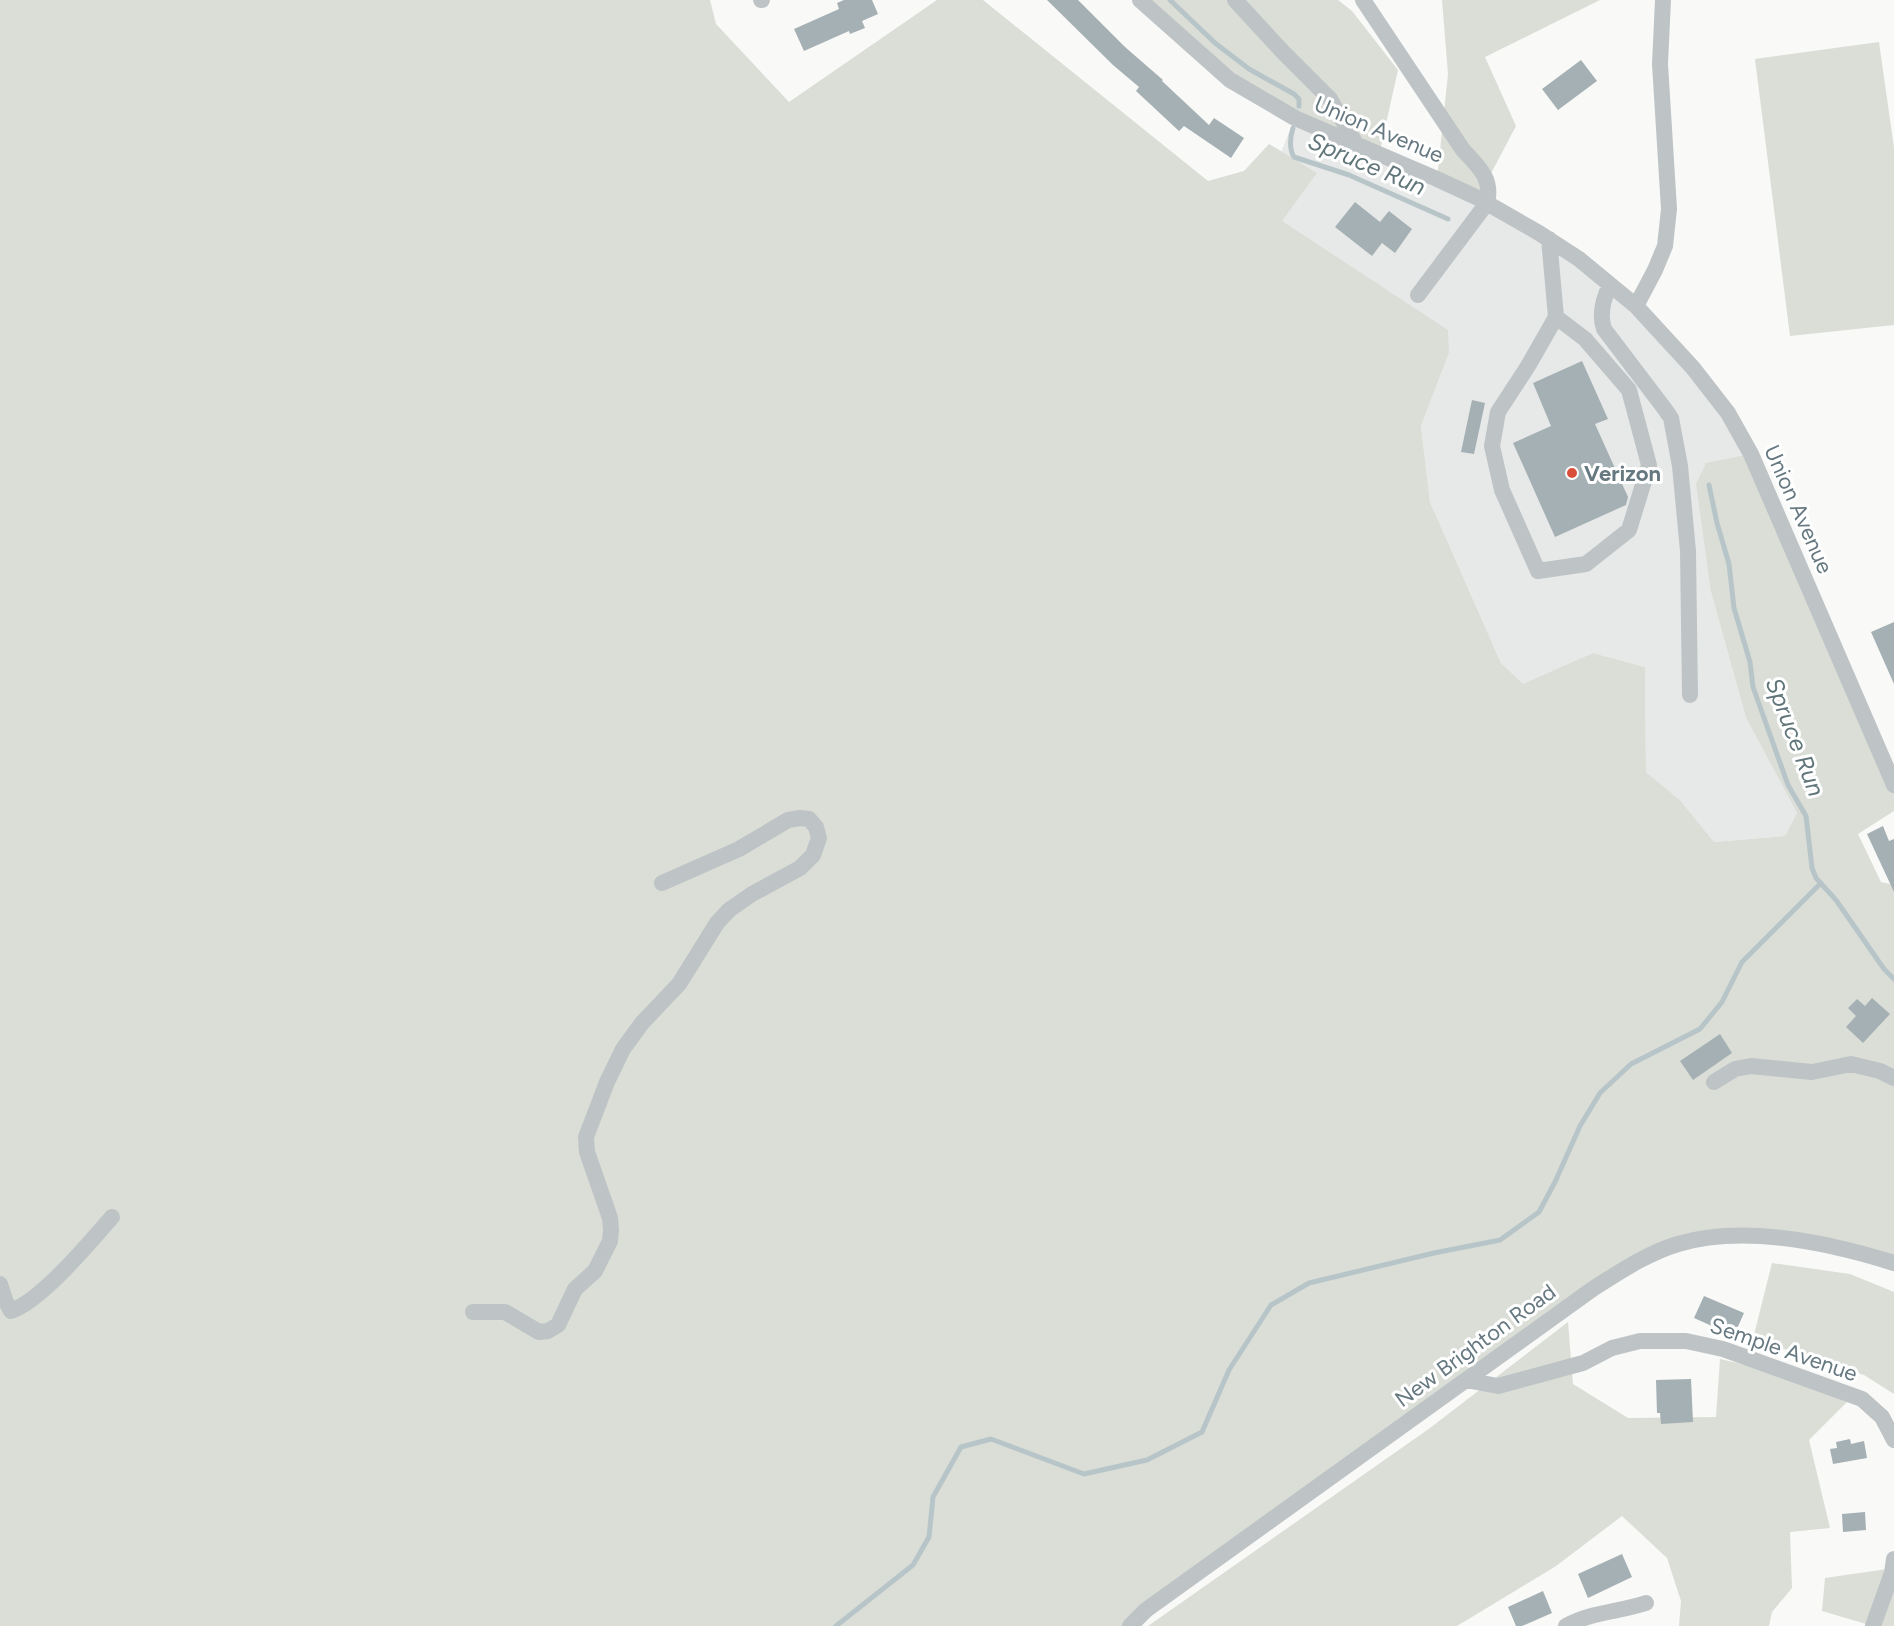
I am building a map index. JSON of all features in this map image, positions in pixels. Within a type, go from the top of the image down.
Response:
[{"type":"street","name":"Union Avenue","points":[[1140,0],[1230,80],[1295,118],[1487,203],[1579,259],[1636,306],[1700,377],[1728,413],[1751,454],[1894,785]]},
{"type":"street","points":[[1235,0],[1330,99],[1356,144]]},
{"type":"street","points":[[1363,0],[1463,150],[1482,171],[1490,190],[1487,203],[1418,295]]},
{"type":"street","points":[[1636,306],[1665,246],[1669,209],[1660,64],[1663,0]]},
{"type":"street","points":[[1549,239],[1556,317],[1498,412],[1492,446],[1502,490],[1538,571],[1586,564],[1629,530],[1649,465],[1629,390],[1585,339],[1556,317]]},
{"type":"street","points":[[1610,285],[1602,310],[1604,330],[1671,418],[1675,432],[1688,551],[1690,695]]},
{"type":"street","points":[[473,1312],[506,1312],[539,1332],[548,1331],[558,1325],[575,1289],[595,1272],[610,1241],[610,1218],[585,1141],[607,1083],[623,1049],[642,1023],[679,984],[717,923],[729,910],[752,894],[800,868],[813,855],[819,838],[816,827],[809,819],[788,820],[739,849],[662,884]]},
{"type":"street","points":[[1714,1082],[1735,1070],[1751,1066],[1812,1072],[1851,1064],[1880,1071],[1894,1078]]},
{"type":"street","points":[[0,1284],[4,1300],[11,1311],[26,1304],[78,1256],[112,1217]]},
{"type":"street","name":"New Brighton Road","points":[[1130,1626],[1146,1610],[1175,1589],[1629,1266],[1680,1243],[1725,1236],[1784,1239],[1854,1251],[1894,1263]]},
{"type":"street","name":"Semple Avenue","points":[[1466,1380],[1498,1386],[1583,1363],[1612,1348],[1640,1341],[1686,1341],[1724,1349],[1862,1400],[1882,1417],[1894,1440]]},
{"type":"street","points":[[1873,1626],[1892,1573],[1894,1559]]},
{"type":"street","points":[[1566,1626],[1603,1612],[1625,1610],[1646,1603]]},
{"type":"shaded area","points":[[0,0],[710,0],[716,24],[789,102],[937,0],[983,0],[1208,181],[1244,171],[1269,144],[1317,173],[1282,221],[1448,330],[1449,353],[1421,426],[1430,502],[1501,663],[1523,684],[1593,653],[1645,667],[1646,772],[1680,800],[1714,842],[1785,836],[1797,813],[1746,718],[1711,592],[1696,484],[1706,463],[1751,454],[1894,785],[1894,811],[1858,834],[1881,882],[1894,885],[1894,977],[1877,960],[1894,979],[1894,1263],[1746,1236],[1659,1251],[1130,1626],[0,1626]]},
{"type":"shaded area","points":[[1140,0],[1338,0],[1352,11],[1398,70],[1379,155],[1230,80]]},
{"type":"shaded area","points":[[1442,0],[1600,0],[1485,57],[1516,126],[1478,198],[1437,179],[1448,74]]},
{"type":"shaded area","points":[[1879,42],[1894,148],[1894,325],[1790,336],[1755,59]]},
{"type":"shaded area","points":[[1295,118],[1478,198],[1636,306],[1751,454],[1711,592],[1746,718],[1797,813],[1785,836],[1714,842],[1680,800],[1646,772],[1645,667],[1593,653],[1523,685],[1501,663],[1430,502],[1421,426],[1449,353],[1281,221],[1317,173],[1281,152]]},
{"type":"shaded area","points":[[1772,1263],[1850,1274],[1894,1292],[1894,1394],[1864,1375],[1753,1339]]},
{"type":"shaded area","points":[[1568,1322],[1573,1384],[1628,1418],[1716,1417],[1720,1359],[1781,1373],[1847,1402],[1809,1440],[1830,1528],[1790,1532],[1792,1588],[1772,1612],[1769,1626],[1679,1626],[1681,1601],[1667,1558],[1622,1516],[1556,1566],[1457,1626],[1148,1626],[1430,1428]]},
{"type":"shaded area","points":[[1894,1568],[1894,1626],[1873,1626],[1822,1611],[1825,1578]]},
{"type":"building","points":[[844,0],[872,0],[878,14],[862,21],[865,28],[850,34],[849,31],[804,51],[794,29],[839,9],[837,3]]},
{"type":"building","points":[[1047,0],[1078,0],[1209,125],[1214,118],[1244,138],[1231,158],[1184,126],[1179,131],[1136,91],[1139,87],[1113,65]]},
{"type":"building","points":[[1581,60],[1597,81],[1558,110],[1542,89]]},
{"type":"building","points":[[1355,202],[1380,222],[1389,211],[1412,229],[1395,253],[1382,243],[1372,256],[1335,227]]},
{"type":"building","name":"Verizon","points":[[1582,361],[1608,419],[1595,424],[1628,497],[1626,505],[1555,537],[1513,443],[1551,426],[1533,383]]},
{"type":"building","points":[[1472,400],[1485,403],[1474,454],[1461,452]]},
{"type":"building","points":[[1894,622],[1894,684],[1871,632]]},
{"type":"building","points":[[1883,826],[1889,841],[1894,839],[1894,892],[1867,834]]},
{"type":"building","points":[[1872,998],[1890,1014],[1863,1043],[1846,1027],[1856,1016],[1848,1008],[1857,999],[1865,1006]]},
{"type":"building","points":[[1720,1034],[1732,1053],[1693,1080],[1680,1061]]},
{"type":"building","points":[[1704,1296],[1744,1313],[1736,1331],[1714,1321],[1712,1326],[1694,1318]]},
{"type":"building","points":[[1691,1379],[1693,1422],[1661,1424],[1660,1413],[1657,1413],[1656,1380]]},
{"type":"building","points":[[1850,1439],[1851,1444],[1864,1441],[1867,1458],[1833,1464],[1830,1449],[1837,1448],[1836,1442]]},
{"type":"building","points":[[1865,1512],[1866,1530],[1843,1532],[1842,1514]]},
{"type":"building","points":[[1622,1554],[1632,1577],[1588,1598],[1578,1574]]},
{"type":"building","points":[[1543,1591],[1552,1613],[1522,1626],[1516,1626],[1508,1607]]},
{"type":"waterway","name":"Spruce Run","points":[[1170,0],[1215,43],[1249,69],[1294,94],[1299,99],[1299,106]]},
{"type":"waterway","name":"Spruce Run","points":[[1293,128],[1290,143],[1294,157],[1349,175],[1448,219]]},
{"type":"waterway","name":"Spruce Run","points":[[1709,485],[1729,564],[1734,608],[1750,662],[1753,687],[1788,785],[1806,816],[1812,868],[1816,878],[1836,900],[1884,969],[1894,979]]},
{"type":"waterway","points":[[836,1626],[913,1565],[929,1537],[933,1497],[961,1447],[991,1439],[1084,1474],[1147,1460],[1202,1432],[1229,1370],[1271,1305],[1309,1283],[1434,1253],[1500,1240],[1539,1212],[1580,1126],[1600,1093],[1631,1064],[1700,1029],[1722,1002],[1742,962],[1821,883]]},
{"type":"place","name":"Verizon","points":[[1572,473]]}]
